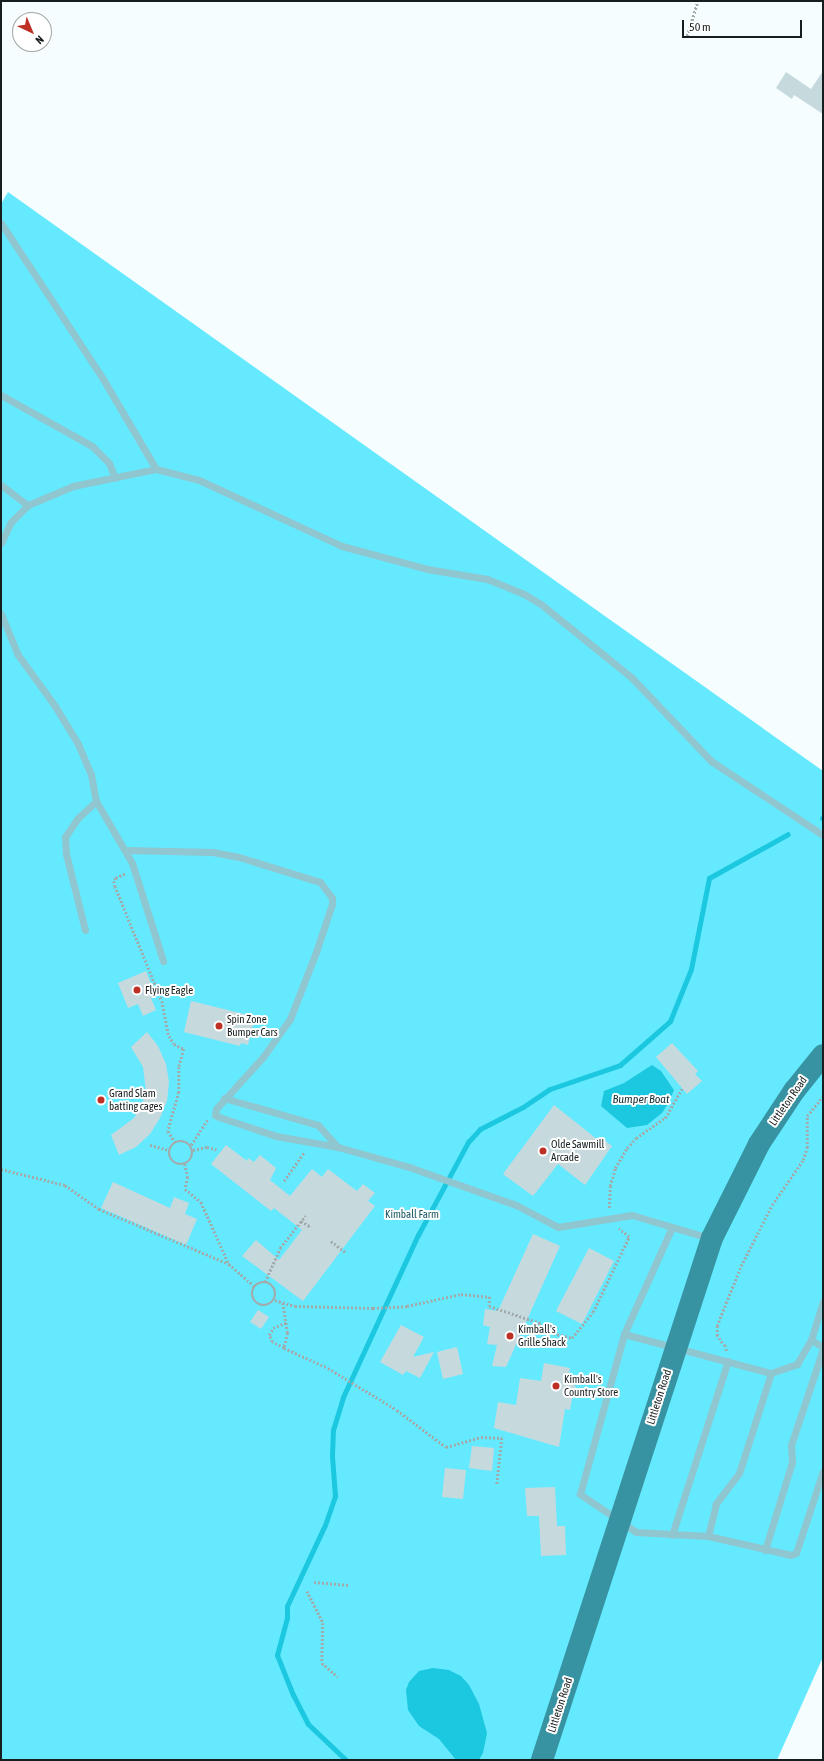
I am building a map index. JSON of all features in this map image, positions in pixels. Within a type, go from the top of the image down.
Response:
[{"type":"main road","name":"Littleton Road","points":[[542,1760],[712,1238],[759,1144],[794,1091],[823,1055]]},
{"type":"lane","points":[[1,223],[103,379],[156,469]]},
{"type":"lane","points":[[1,395],[92,446],[109,463],[115,478]]},
{"type":"lane","points":[[1,544],[11,522],[28,505],[73,486],[156,469],[199,480],[342,546],[427,569],[487,580],[524,594],[580,634],[632,678],[711,761],[823,835]]},
{"type":"lane","points":[[1,485],[28,505]]},
{"type":"lane","points":[[1,614],[18,655],[55,706],[78,744],[91,774],[96,801],[125,850],[134,869],[162,961]]},
{"type":"lane","points":[[85,930],[66,854],[66,837],[78,818],[96,801]]},
{"type":"lane","points":[[125,850],[213,852],[239,857],[320,882],[332,898],[332,904],[316,952],[290,1019],[263,1057],[224,1098],[216,1109],[215,1115],[233,1124],[312,1143],[338,1147],[412,1168],[516,1205],[558,1226],[572,1226],[609,1217],[632,1215],[712,1238]]},
{"type":"lane","points":[[224,1098],[318,1125],[338,1147]]},
{"type":"lane","points":[[672,1227],[624,1334],[580,1494],[636,1532],[708,1536],[785,1555],[796,1552],[823,1471]]},
{"type":"lane","points":[[624,1334],[771,1373],[797,1364],[811,1340],[823,1300]]},
{"type":"lane","points":[[764,1550],[792,1462],[791,1444],[823,1348],[811,1340]]},
{"type":"lane","points":[[672,1535],[728,1361]]},
{"type":"lane","points":[[708,1536],[716,1504],[739,1474],[771,1373]]},
{"type":"path","points":[[687,36],[698,1]]},
{"type":"path","points":[[134,869],[114,881],[162,1001],[169,1036],[174,1044],[184,1049],[176,1104],[168,1127],[168,1134],[174,1142]]},
{"type":"path","points":[[275,1300],[283,1303],[373,1308],[394,1307],[461,1294],[490,1297],[489,1306],[540,1323],[538,1329],[572,1338],[593,1312],[629,1238],[609,1217],[610,1186],[614,1168],[631,1143],[669,1113],[682,1089]]},
{"type":"path","points":[[728,1361],[725,1346],[718,1336],[717,1326],[741,1266],[772,1205],[803,1160],[806,1148],[807,1116],[823,1096]]},
{"type":"path","points":[[191,1145],[216,1109]]},
{"type":"path","points":[[174,1142],[186,1141],[191,1145],[193,1156],[185,1164]]},
{"type":"path","points":[[174,1142],[169,1150],[170,1158],[173,1162],[185,1164]]},
{"type":"path","points":[[284,1181],[312,1143]]},
{"type":"path","points":[[150,1145],[169,1150]]},
{"type":"path","points":[[193,1150],[207,1147],[218,1150]]},
{"type":"path","points":[[185,1164],[188,1177],[185,1189],[201,1202],[229,1264]]},
{"type":"path","points":[[1,1169],[65,1185],[99,1209],[229,1264],[255,1286]]},
{"type":"path","points":[[265,1282],[280,1248],[306,1216]]},
{"type":"path","points":[[301,1221],[310,1227]]},
{"type":"path","points":[[331,1241],[345,1252]]},
{"type":"path","points":[[265,1282],[272,1284],[276,1290],[275,1300],[266,1306],[257,1304],[252,1295],[255,1286],[265,1282]]},
{"type":"path","points":[[283,1303],[287,1322],[284,1348]]},
{"type":"path","points":[[287,1322],[273,1328],[269,1335],[272,1342],[344,1378],[396,1410],[446,1447],[481,1437],[502,1438],[497,1486]]},
{"type":"path","points":[[314,1582],[349,1585]]},
{"type":"path","points":[[307,1591],[323,1623],[322,1663],[338,1677]]},
{"type":"green space","name":"Kimball Farm","points":[[8,192],[823,771],[823,1657],[777,1760],[1,1760],[1,204]]},
{"type":"water","name":"Bumper Boat","points":[[652,1065],[661,1071],[674,1090],[662,1113],[647,1125],[627,1128],[601,1106],[604,1091],[624,1083]]},
{"type":"water","points":[[433,1668],[449,1670],[461,1676],[469,1685],[479,1704],[487,1733],[483,1753],[479,1760],[456,1760],[439,1739],[419,1726],[408,1710],[406,1690],[409,1682],[419,1671]]},
{"type":"building","points":[[823,71],[823,114],[794,95],[792,99],[776,88],[786,72],[811,89]]},
{"type":"building","name":"Flying Eagle","points":[[146,971],[156,997],[151,998],[156,1010],[143,1016],[138,1004],[128,1008],[118,983]]},
{"type":"building","name":"Spin Zone Bumper Cars","points":[[191,1001],[248,1015],[247,1019],[254,1021],[248,1045],[241,1043],[240,1046],[184,1032]]},
{"type":"building","points":[[147,1032],[158,1046],[166,1064],[169,1082],[167,1101],[160,1118],[150,1134],[136,1147],[119,1155],[111,1135],[134,1118],[142,1104],[146,1091],[143,1067],[131,1047]]},
{"type":"building","points":[[672,1043],[698,1071],[695,1074],[702,1081],[687,1094],[656,1057]]},
{"type":"building","name":"Olde Sawmill Arcade","points":[[554,1105],[598,1140],[600,1137],[612,1146],[585,1185],[558,1164],[533,1196],[503,1174]]},
{"type":"building","points":[[226,1145],[247,1161],[248,1158],[254,1162],[260,1155],[276,1168],[270,1180],[290,1196],[312,1169],[322,1177],[328,1169],[357,1191],[363,1184],[375,1193],[368,1201],[375,1206],[303,1301],[242,1256],[256,1240],[279,1260],[302,1230],[274,1208],[271,1211],[211,1164]]},
{"type":"building","points":[[113,1182],[170,1208],[174,1197],[189,1203],[185,1214],[197,1219],[186,1245],[101,1208]]},
{"type":"building","points":[[533,1234],[560,1246],[506,1367],[492,1366],[497,1345],[487,1344],[490,1327],[483,1325],[485,1309],[498,1311]]},
{"type":"building","points":[[589,1248],[614,1261],[582,1324],[556,1311]]},
{"type":"building","points":[[258,1310],[269,1317],[261,1329],[250,1322]]},
{"type":"building","points":[[401,1325],[424,1337],[413,1357],[434,1352],[420,1378],[406,1371],[403,1375],[380,1362]]},
{"type":"building","points":[[457,1347],[463,1374],[443,1379],[437,1352]]},
{"type":"building","points":[[544,1363],[570,1368],[568,1380],[577,1388],[573,1393],[570,1410],[565,1409],[559,1447],[494,1428],[498,1402],[516,1405],[520,1378],[541,1381]]},
{"type":"building","points":[[472,1446],[494,1448],[492,1471],[469,1468]]},
{"type":"building","points":[[445,1468],[466,1470],[463,1499],[442,1497]]},
{"type":"building","points":[[555,1487],[557,1526],[565,1526],[566,1555],[541,1556],[539,1516],[527,1516],[525,1488]]},
{"type":"waterway","points":[[346,1760],[308,1724],[293,1695],[277,1655],[287,1618],[287,1606],[325,1525],[335,1496],[332,1456],[333,1430],[343,1397],[418,1235],[468,1142],[480,1129],[523,1107],[550,1089],[620,1065],[670,1021],[691,969],[709,878],[788,834]]},
{"type":"place","name":"Flying Eagle","points":[[137,990]]},
{"type":"place","name":"Spin Zone Bumper Cars","points":[[219,1026]]},
{"type":"place","name":"Grand Slam batting cages","points":[[101,1100]]},
{"type":"place","name":"Olde Sawmill Arcade","points":[[543,1151]]},
{"type":"place","name":"Kimball's Grille Shack","points":[[510,1336]]},
{"type":"place","name":"Kimball's Country Store","points":[[556,1386]]}]
